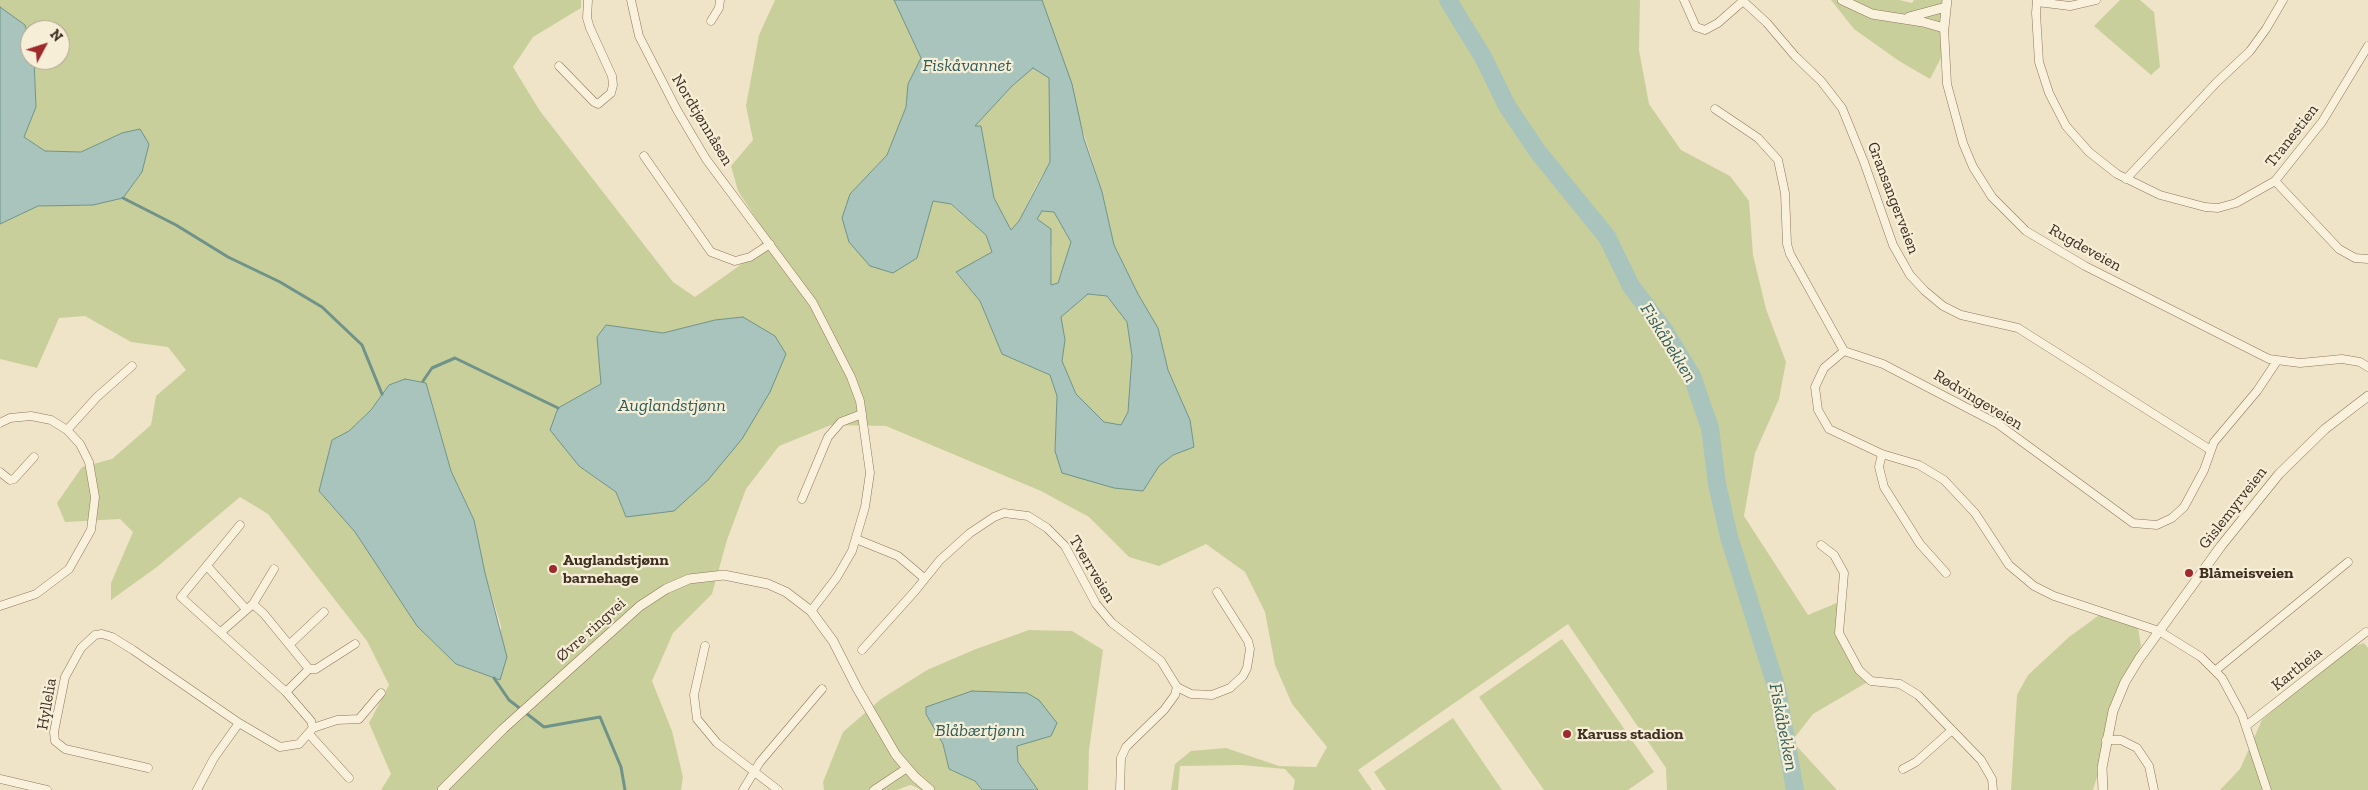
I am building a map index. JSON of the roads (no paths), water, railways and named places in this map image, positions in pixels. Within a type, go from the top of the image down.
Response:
[{"type":"street","points":[[559,66],[594,102],[598,104],[611,93],[613,85],[612,76],[587,18],[588,0]]},
{"type":"street","name":"Nordtjønnåsen","points":[[631,0],[639,36],[677,110],[706,159],[813,303],[851,377],[862,414],[870,474],[856,539],[844,568],[811,611]]},
{"type":"street","points":[[712,21],[719,8],[720,0]]},
{"type":"street","name":"Gransangerveien","points":[[1684,0],[1696,27],[1705,30],[1718,24],[1743,0],[1821,81],[1842,108],[1864,162],[1893,245],[1910,275],[1925,291],[1943,306],[1961,315],[2018,328],[2209,450]]},
{"type":"street","points":[[1842,0],[1872,14],[1944,28]]},
{"type":"street","points":[[2037,1],[2070,6],[2096,0]]},
{"type":"street","points":[[2126,179],[2216,83],[2250,51],[2283,0]]},
{"type":"street","name":"Tranestien","points":[[2037,1],[2039,62],[2059,116],[2089,152],[2107,167],[2126,179],[2171,198],[2200,206],[2218,208],[2236,203],[2275,180],[2322,122],[2368,46]]},
{"type":"street","points":[[1899,18],[1919,16],[1946,4]]},
{"type":"street","name":"Rugdeveien","points":[[1946,4],[1944,28],[1947,84],[1958,132],[1980,179],[2007,214],[2045,244],[2085,266],[2277,361],[2300,362],[2342,359],[2360,362],[2368,367]]},
{"type":"street","points":[[1715,109],[1758,138],[1778,160],[1784,182],[1787,208],[1787,244],[1790,254],[1844,351],[1830,361],[1818,376],[1815,387],[1818,410],[1829,429],[1882,454],[1920,465],[1956,490],[1975,513],[2009,565],[2034,586],[2054,596],[2159,631],[2186,647],[2216,670],[2233,697],[2246,726],[2267,790]]},
{"type":"street","points":[[644,156],[711,252],[722,258],[735,261],[750,257],[770,244]]},
{"type":"street","points":[[2275,180],[2338,249],[2355,258],[2368,259]]},
{"type":"street","name":"Rødvingeveien","points":[[1844,351],[1883,364],[1998,424],[2133,523],[2157,525],[2178,514],[2194,491],[2209,450],[2257,391],[2277,361]]},
{"type":"street","points":[[67,430],[97,397],[132,366]]},
{"type":"street","name":"Gislemyrveien","points":[[2103,790],[2102,768],[2106,740],[2116,702],[2125,682],[2159,631],[2221,546],[2278,474],[2325,429],[2368,396]]},
{"type":"street","points":[[802,499],[828,436],[841,422],[862,414]]},
{"type":"street","points":[[0,423],[10,418],[31,416],[51,420],[67,430],[80,444],[92,473],[95,497],[91,530],[75,561],[55,581],[36,594],[0,606]]},
{"type":"street","points":[[1882,454],[1879,467],[1884,487],[1920,544],[1946,573]]},
{"type":"street","points":[[0,472],[10,480],[14,479],[34,457]]},
{"type":"street","name":"Tverrveien","points":[[862,650],[915,591],[924,578],[960,541],[994,517],[1004,513],[1028,516],[1047,528],[1065,546],[1096,604],[1112,623],[1161,661],[1177,687]]},
{"type":"street","points":[[240,525],[181,597],[286,692],[311,721],[311,731],[349,778]]},
{"type":"street","points":[[856,539],[898,556],[924,578]]},
{"type":"street","points":[[1821,544],[1834,555],[1844,573],[1839,633],[1859,670],[1870,681],[1889,682],[1910,689],[1926,702],[1988,770],[1992,779],[1993,790]]},
{"type":"street","points":[[2216,670],[2348,562]]},
{"type":"street","points":[[207,566],[290,644],[309,669]]},
{"type":"street","points":[[221,632],[250,606],[274,569]]},
{"type":"street","name":"Øvre ringvei","points":[[442,790],[503,729],[640,606],[666,589],[689,579],[724,575],[754,580],[786,592],[811,611],[833,641],[884,736],[907,768],[930,790]]},
{"type":"street","points":[[1120,790],[1121,758],[1126,747],[1164,710],[1175,695],[1177,687],[1191,694],[1212,695],[1230,688],[1243,676],[1247,668],[1249,659],[1248,641],[1217,592]]},
{"type":"street","points":[[290,644],[324,612]]},
{"type":"street","name":"Kartheia","points":[[2246,726],[2367,633]]},
{"type":"street","name":"Hyllelia","points":[[148,768],[65,749],[55,741],[54,732],[65,676],[81,648],[95,634],[112,637],[238,723],[280,747],[299,744],[311,731],[337,720],[359,719],[381,693]]},
{"type":"street","points":[[286,692],[309,669],[316,669],[355,644]]},
{"type":"street","points":[[705,646],[694,695],[697,719],[717,743],[778,790]]},
{"type":"street","points":[[743,790],[754,770],[822,689]]},
{"type":"street","points":[[197,790],[214,758],[238,723]]},
{"type":"street","points":[[1903,769],[1916,762],[1952,730]]},
{"type":"street","points":[[2106,740],[2121,740],[2137,748],[2149,766],[2154,790]]},
{"type":"street","points":[[874,790],[885,787],[907,768]]},
{"type":"street","points":[[0,779],[47,790]]},
{"type":"water","name":"Fiskåvannet","points":[[894,0],[1042,0],[1072,84],[1084,139],[1102,192],[1114,245],[1138,294],[1158,328],[1168,370],[1190,420],[1194,447],[1173,455],[1159,466],[1143,491],[1114,488],[1062,473],[1055,451],[1057,396],[1050,375],[1002,354],[980,301],[956,272],[992,252],[986,235],[951,204],[933,201],[917,258],[893,273],[870,266],[849,242],[842,218],[850,194],[887,155],[906,107],[908,84],[921,58]],"holes":[[[1033,68],[1049,78],[1050,162],[1019,221],[1011,230],[994,198],[981,126],[975,126],[1012,86]],[[1042,211],[1054,212],[1071,242],[1058,283],[1051,285],[1051,229],[1037,219]],[[1088,294],[1107,296],[1127,322],[1132,356],[1128,412],[1121,425],[1104,422],[1076,394],[1062,361],[1065,340],[1061,317]]]},
{"type":"water","points":[[0,7],[20,21],[20,70],[34,70],[36,107],[24,137],[45,151],[81,152],[122,133],[140,129],[149,144],[142,172],[123,198],[93,205],[38,206],[0,224]]},
{"type":"water","name":"Auglandstjønn","points":[[743,317],[775,336],[786,354],[770,392],[742,439],[708,480],[674,511],[626,517],[616,492],[579,466],[550,430],[558,408],[601,384],[597,337],[606,325],[663,333],[715,320]]},
{"type":"water","points":[[405,379],[426,383],[451,471],[474,520],[485,573],[507,657],[500,680],[456,664],[417,626],[355,532],[319,491],[332,440],[349,431],[371,410],[389,385]]},
{"type":"water","name":"Blåbærtjønn","points":[[972,691],[1027,693],[1039,700],[1057,723],[1051,736],[1017,746],[1018,762],[1038,790],[982,790],[975,781],[949,769],[943,744],[926,714],[926,707]]},
{"type":"waterway","name":"Fiskåbekken","points":[[1448,0],[1483,57],[1507,106],[1538,152],[1607,237],[1631,286],[1664,330],[1692,376],[1710,428],[1717,484],[1729,537],[1777,689],[1795,790]]},
{"type":"waterway","points":[[123,198],[176,225],[228,257],[280,282],[322,307],[362,345],[382,394]]},
{"type":"waterway","points":[[423,381],[432,368],[455,358],[558,408]]},
{"type":"waterway","points":[[494,678],[509,700],[544,727],[600,717],[621,767],[625,790]]},
{"type":"place","name":"Auglandstjønn barnehage","points":[[553,569]]},
{"type":"place","name":"Blåmeisveien","points":[[2189,573]]},
{"type":"place","name":"Karuss stadion","points":[[1567,734]]}]
